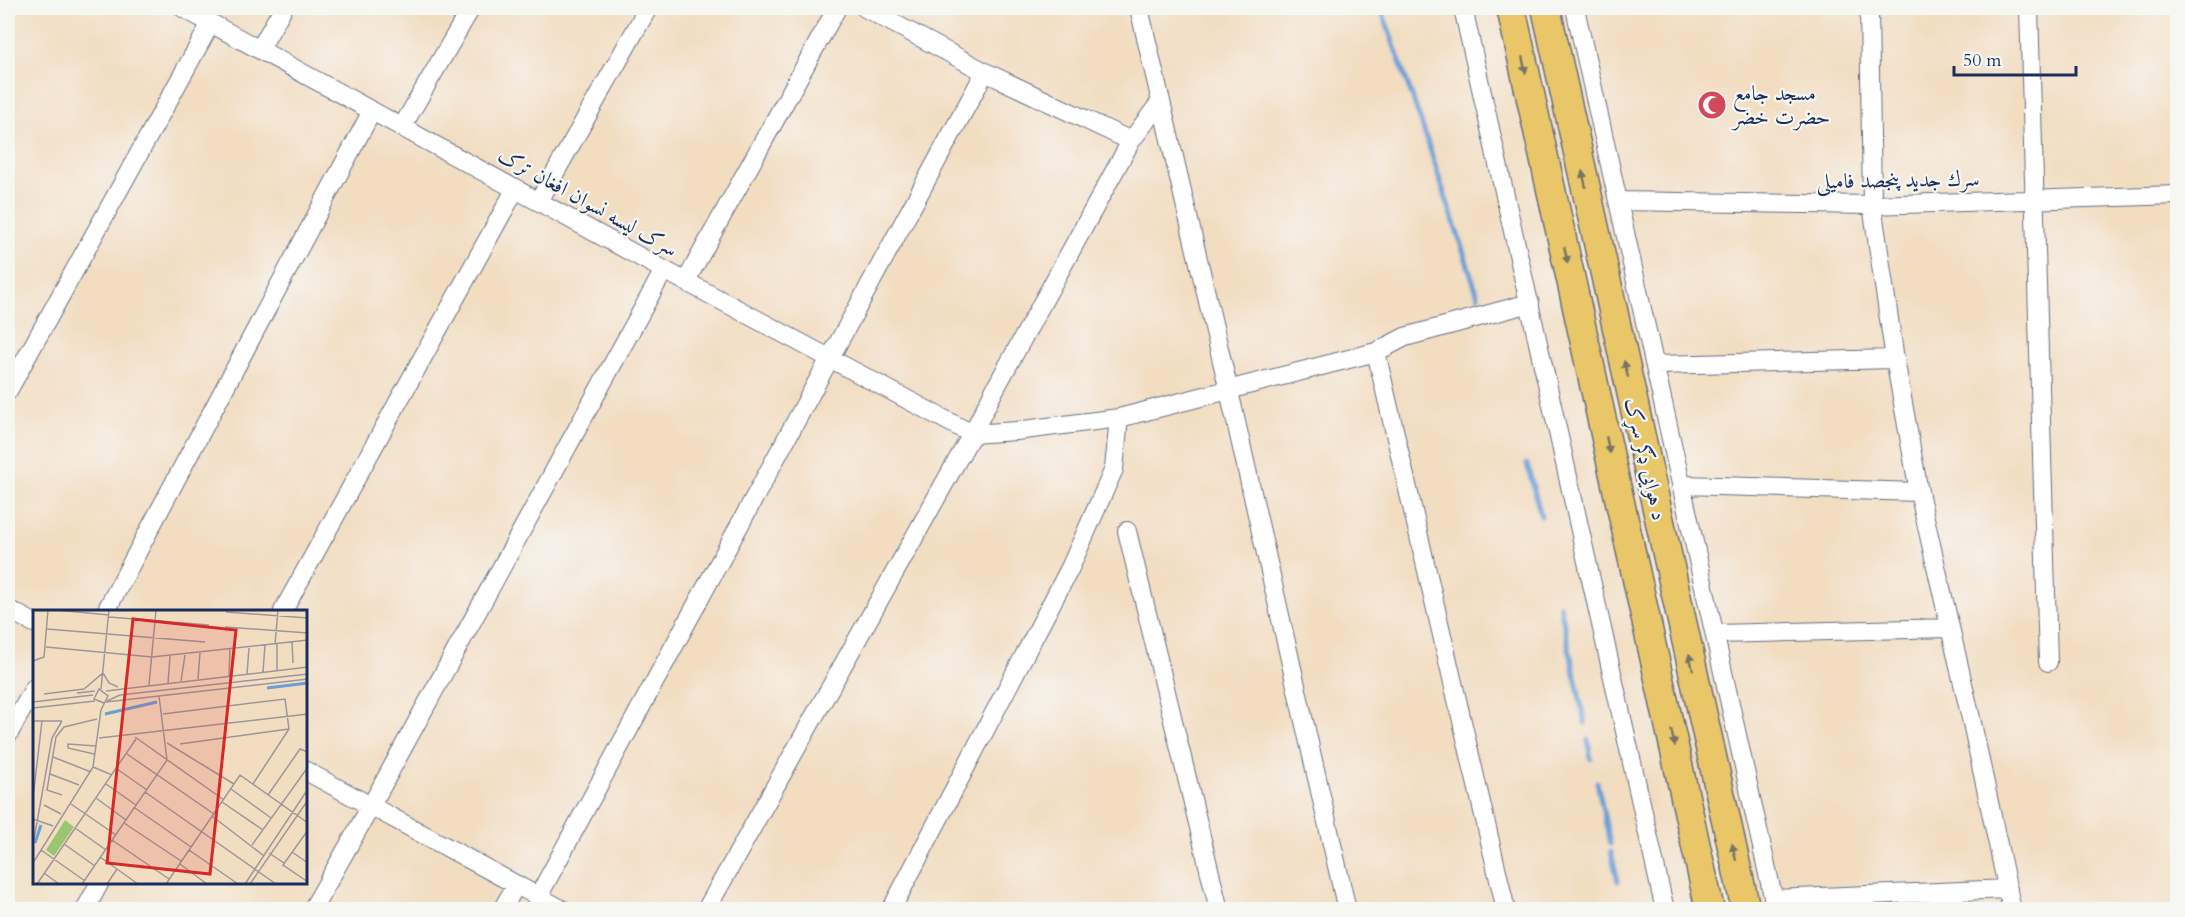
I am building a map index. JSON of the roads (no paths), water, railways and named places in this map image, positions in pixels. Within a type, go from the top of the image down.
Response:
[{"type":"main road","name":"د هوایی ډګر سړک","points":[[1511,8],[1710,909]]},
{"type":"main road","name":"د هوایی ډګر سړک","points":[[1546,8],[1746,909]]},
{"type":"street","name":"سرک لیسه نسوان افغان‌ ترک","points":[[183,8],[686,282],[972,434]]},
{"type":"street","points":[[260,49],[283,8]]},
{"type":"street","points":[[402,127],[471,8]]},
{"type":"street","points":[[539,201],[648,8]]},
{"type":"street","points":[[686,282],[837,8]]},
{"type":"street","points":[[865,8],[985,72],[1131,141]]},
{"type":"street","points":[[1139,8],[1347,909]]},
{"type":"street","points":[[1463,8],[1665,909]]},
{"type":"street","points":[[1575,8],[1775,904],[2008,889]]},
{"type":"street","points":[[1869,8],[1872,205],[1895,359],[1919,492],[2012,909]]},
{"type":"street","points":[[2029,8],[2048,662]]},
{"type":"street","points":[[8,391],[211,23]]},
{"type":"street","points":[[538,897],[985,72]]},
{"type":"street","points":[[706,909],[972,434],[994,389],[1131,141],[1161,101]]},
{"type":"street","points":[[107,610],[372,111]]},
{"type":"street","points":[[284,610],[516,188]]},
{"type":"street","name":"سرك جدید پنجصد فامیلی","points":[[1619,201],[1872,205],[2178,195]]},
{"type":"street","points":[[312,909],[371,806],[664,270]]},
{"type":"street","points":[[972,434],[1119,418],[1376,352],[1405,337],[1530,303]]},
{"type":"street","points":[[1376,352],[1506,909]]},
{"type":"street","points":[[1656,365],[1895,359]]},
{"type":"street","points":[[891,909],[1070,568],[1114,469],[1119,418]]},
{"type":"street","points":[[1682,485],[1919,492]]},
{"type":"street","points":[[1127,531],[1219,909]]},
{"type":"street","points":[[8,609],[33,622]]},
{"type":"street","points":[[1715,634],[1950,628]]},
{"type":"street","points":[[8,735],[33,690]]},
{"type":"street","points":[[308,772],[563,909]]},
{"type":"street","points":[[85,909],[99,884]]},
{"type":"street","points":[[502,909],[516,885]]},
{"type":"waterway","points":[[1381,8],[1478,296]]},
{"type":"waterway","points":[[1527,464],[1541,516]]},
{"type":"waterway","points":[[1560,605],[1585,723]]},
{"type":"waterway","points":[[1588,740],[1591,759]]},
{"type":"waterway","points":[[1597,782],[1610,844]]},
{"type":"waterway","points":[[1611,852],[1618,881]]},
{"type":"place","name":"مسجد جامع حضرت خضر","points":[[1712,105]]}]
